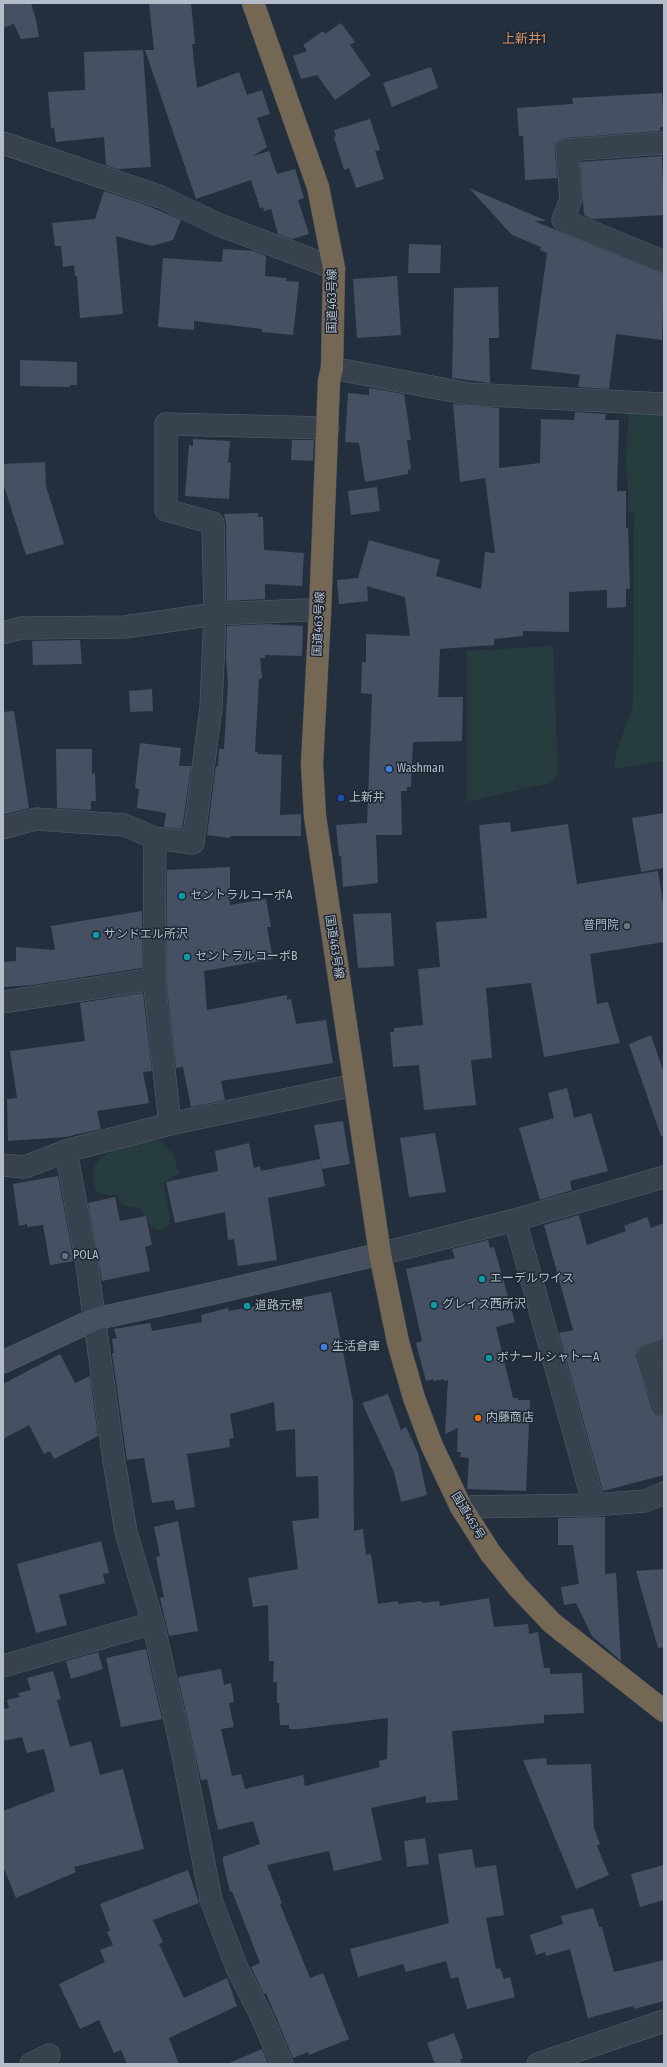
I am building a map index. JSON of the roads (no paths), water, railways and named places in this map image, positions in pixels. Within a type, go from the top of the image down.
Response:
[{"type":"highway","name":"国道463号線","points":[[253,3],[318,187],[334,268],[332,368],[329,381],[320,612],[312,764],[315,816],[380,1254]]},
{"type":"highway","name":"国道463号","points":[[380,1254],[398,1342],[414,1398],[432,1446],[461,1507],[491,1554],[517,1586],[552,1623],[664,1711]]},
{"type":"street","points":[[3,143],[161,197],[217,224],[334,268]]},
{"type":"street","points":[[664,143],[567,150],[571,198],[563,220],[664,262]]},
{"type":"street","points":[[332,368],[468,394],[664,404]]},
{"type":"street","points":[[3,828],[36,819],[124,825],[155,838],[193,843],[211,708],[215,614],[213,523],[166,510],[166,424],[328,428]]},
{"type":"street","points":[[3,633],[21,628],[125,627],[215,614],[305,610],[320,612]]},
{"type":"street","points":[[155,838],[154,978],[170,1124]]},
{"type":"street","points":[[3,1002],[154,978]]},
{"type":"street","points":[[3,1161],[25,1167],[66,1151],[170,1124],[355,1085]]},
{"type":"street","points":[[66,1151],[95,1319],[114,1461],[126,1532],[153,1623],[183,1755],[211,1900],[237,1968],[261,2015],[282,2064]]},
{"type":"street","points":[[3,1362],[95,1319],[380,1254],[515,1220],[664,1177]]},
{"type":"street","points":[[515,1220],[594,1504]]},
{"type":"street","points":[[664,1350],[647,1357],[664,1405]]},
{"type":"street","points":[[461,1507],[594,1504],[645,1501],[664,1493]]},
{"type":"street","points":[[3,1666],[153,1623]]},
{"type":"street","points":[[538,2064],[664,2021]]},
{"type":"place","name":"Washman","points":[[389,769]]},
{"type":"place","name":"上新井","points":[[341,798]]},
{"type":"place","name":"セントラルコーポA","points":[[182,896]]},
{"type":"place","name":"普門院","points":[[627,926]]},
{"type":"place","name":"サンドエル所沢","points":[[96,935]]},
{"type":"place","name":"セントラルコーポB","points":[[187,957]]},
{"type":"place","name":"POLA","points":[[65,1256]]},
{"type":"place","name":"エーデルワイス","points":[[482,1279]]},
{"type":"place","name":"グレイス西所沢","points":[[434,1305]]},
{"type":"place","name":"道路元標","points":[[247,1306]]},
{"type":"place","name":"生活倉庫","points":[[324,1347]]},
{"type":"place","name":"ボナールシャトーA","points":[[489,1358]]},
{"type":"place","name":"内藤商店","points":[[478,1418]]},
{"type":"district","name":"上新井1","points":[[524,39]]}]
